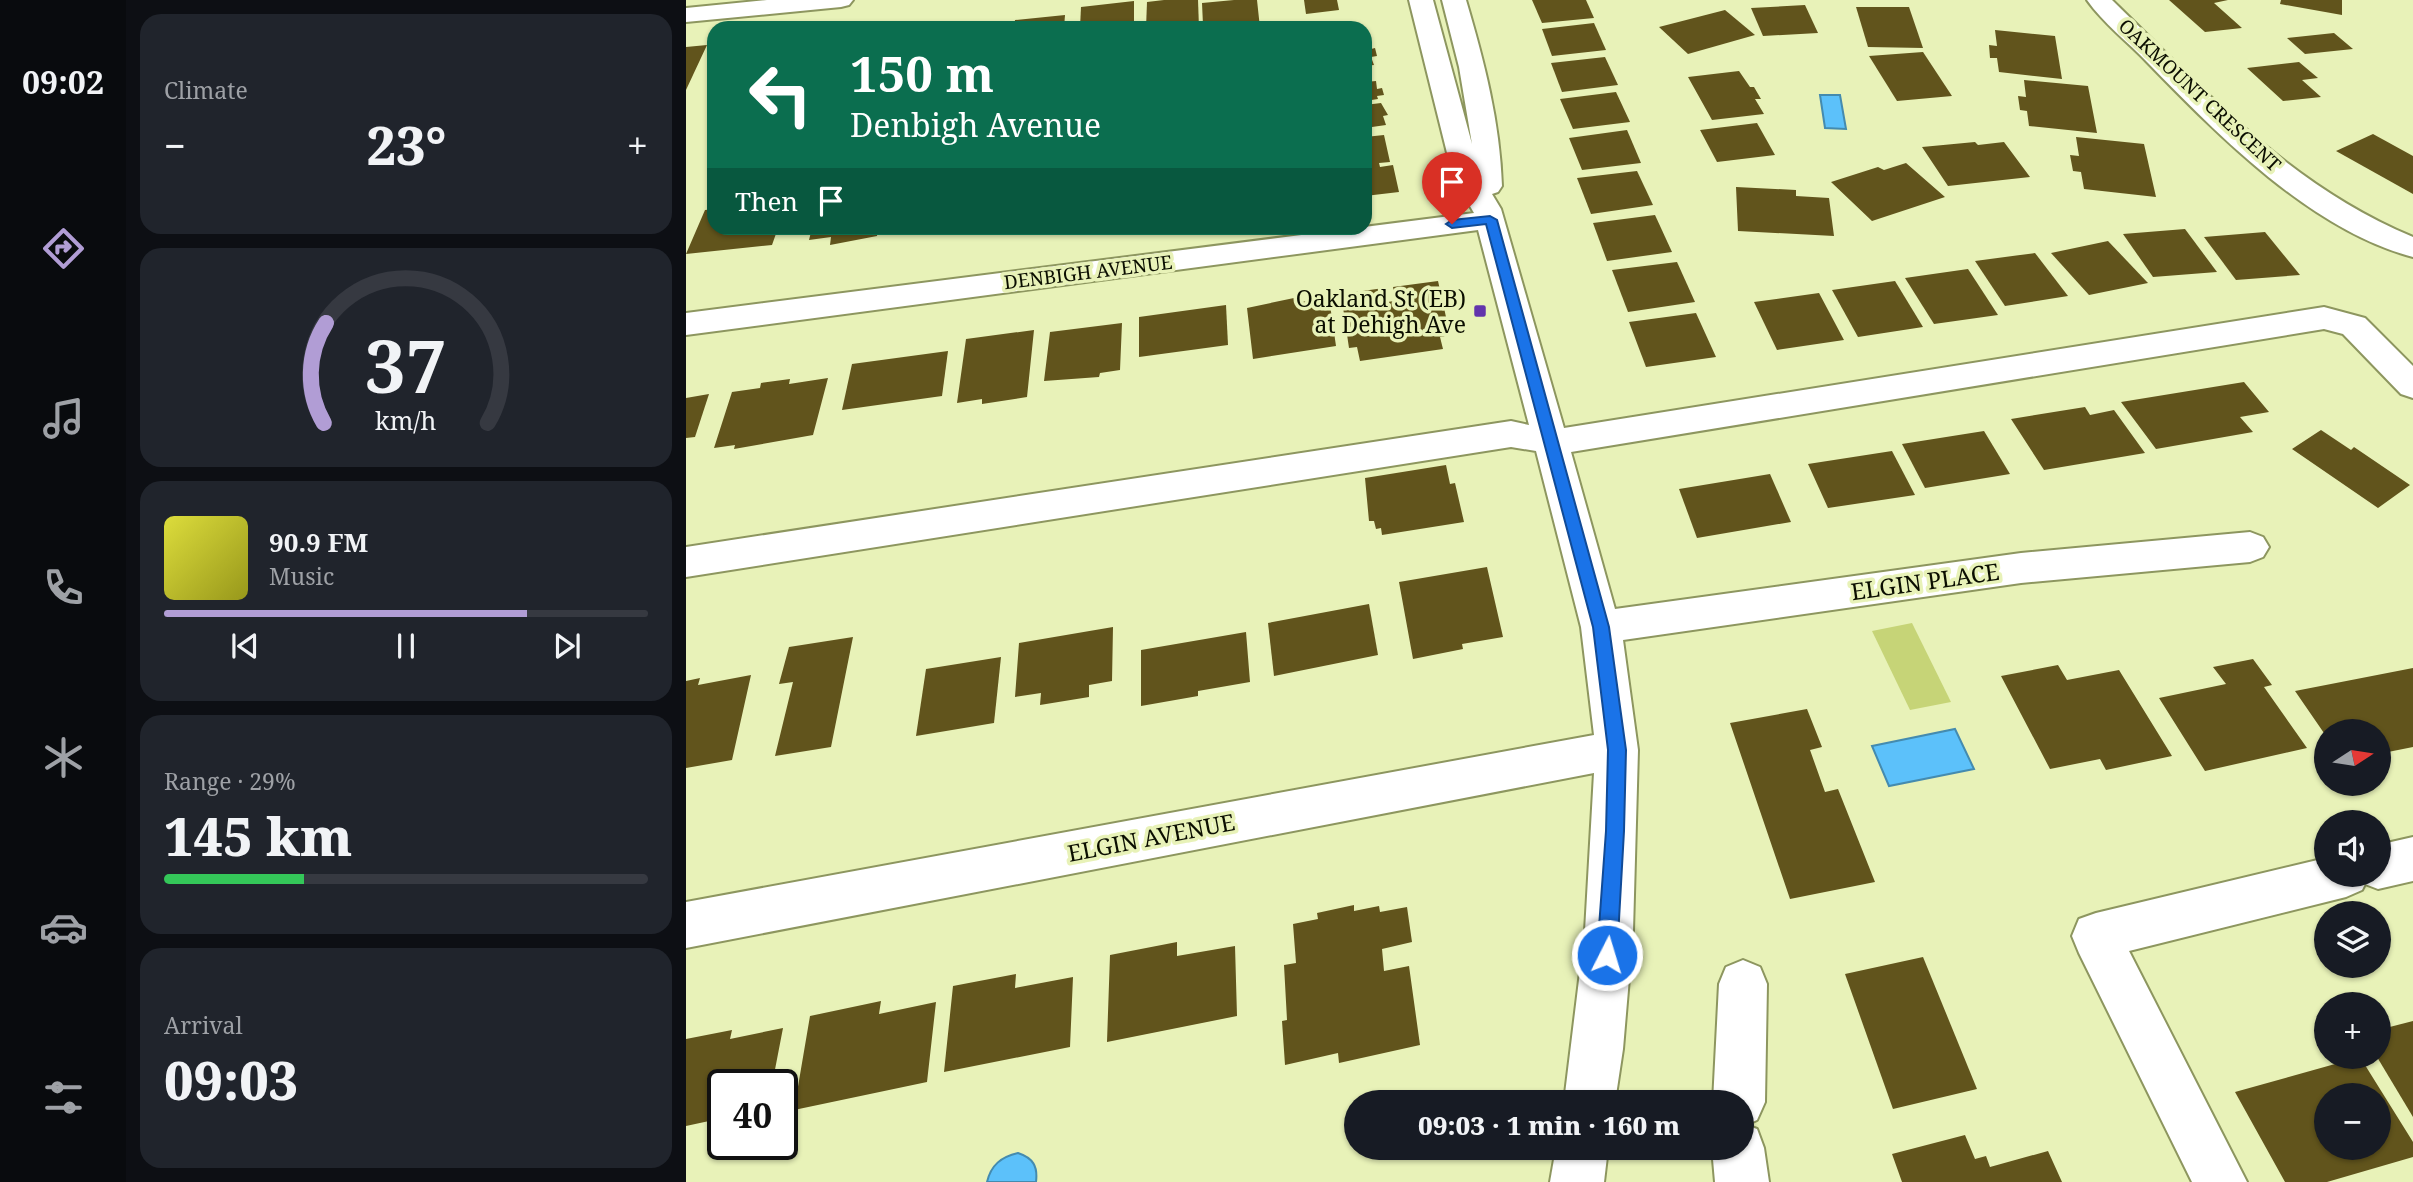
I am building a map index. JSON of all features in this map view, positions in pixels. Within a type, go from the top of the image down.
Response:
[{"type":"street","points":[[686,15],[841,0]]},
{"type":"street","points":[[1421,0],[1467,177],[1489,214],[1601,627],[1617,750],[1609,931],[1592,1090]]},
{"type":"street","points":[[1454,0],[1489,158],[1489,214]]},
{"type":"street","name":"OAKMOUNT CRESCENT","points":[[2099,0],[2251,148],[2293,182],[2344,215],[2413,248]]},
{"type":"street","name":"DENBIGH AVENUE","points":[[1372,230],[1489,214]]},
{"type":"street","name":"DENBIGH AVENUE","points":[[686,324],[1336,235]]},
{"type":"street","points":[[686,562],[1511,434],[1553,442],[2324,318],[2354,326],[2413,387]]},
{"type":"street","name":"ELGIN PLACE","points":[[1601,627],[2021,568],[2250,547]]},
{"type":"street","name":"ELGIN AVENUE","points":[[686,925],[1617,750]]},
{"type":"street","points":[[2391,864],[2413,859]]},
{"type":"street","points":[[2220,1182],[2096,936],[2314,883]]},
{"type":"street","points":[[1739,1090],[1743,984]]},
{"type":"street","points":[[1577,1182],[1580,1160]]},
{"type":"street","points":[[1739,1160],[1742,1182]]},
{"type":"green space","points":[[1912,623],[1951,702],[1910,710],[1872,631]]},
{"type":"water","points":[[1820,95],[1840,95],[1846,129],[1825,128]]},
{"type":"water","points":[[1955,729],[1974,769],[1889,786],[1872,746]]},
{"type":"water","points":[[1018,1153],[1033,1163],[1036,1182],[987,1182],[998,1163]]},
{"type":"building","points":[[1198,0],[1199,21],[1146,21],[1147,2]]},
{"type":"building","points":[[1257,0],[1259,21],[1203,21],[1202,3]]},
{"type":"building","points":[[1304,0],[1337,0],[1339,10],[1306,14]]},
{"type":"building","points":[[1532,0],[1586,0],[1594,18],[1542,23]]},
{"type":"building","points":[[2169,0],[2228,0],[2214,3],[2242,28],[2205,32]]},
{"type":"building","points":[[2281,0],[2342,0],[2342,15],[2280,4]]},
{"type":"building","points":[[1134,1],[1134,21],[1080,21],[1081,7]]},
{"type":"building","points":[[1805,5],[1818,33],[1763,36],[1751,8]]},
{"type":"building","points":[[1856,7],[1909,7],[1923,48],[1868,47]]},
{"type":"building","points":[[1725,10],[1755,35],[1688,54],[1659,27]]},
{"type":"building","points":[[1065,15],[1065,21],[1015,20]]},
{"type":"building","points":[[1594,23],[1606,50],[1552,56],[1542,29]]},
{"type":"building","points":[[1995,30],[2055,36],[2062,79],[1999,72],[1997,58],[1990,58],[1989,45],[1997,46]]},
{"type":"building","points":[[2334,33],[2353,49],[2305,54],[2287,38]]},
{"type":"building","points":[[707,45],[686,90],[686,47]]},
{"type":"building","points":[[1375,48],[1377,56],[1372,57],[1372,49]]},
{"type":"building","points":[[1923,52],[1952,96],[1897,101],[1869,56]]},
{"type":"building","points":[[1605,57],[1618,85],[1562,92],[1551,63]]},
{"type":"building","points":[[2299,62],[2318,78],[2302,80],[2321,97],[2283,101],[2247,68]]},
{"type":"building","points":[[1739,71],[1761,99],[1755,99],[1764,114],[1712,120],[1688,77]]},
{"type":"building","points":[[2024,80],[2088,86],[2097,133],[2029,126],[2027,111],[2020,110],[2018,96],[2026,97]]},
{"type":"building","points":[[1372,81],[1376,81],[1377,89],[1382,88],[1384,95],[1377,96],[1378,99],[1372,100]]},
{"type":"building","points":[[1616,92],[1630,122],[1573,129],[1560,99]]},
{"type":"building","points":[[1381,103],[1388,115],[1383,116],[1386,125],[1372,127],[1372,104]]},
{"type":"building","points":[[1757,123],[1775,155],[1717,162],[1700,130]]},
{"type":"building","points":[[1627,130],[1641,163],[1582,170],[1569,138]]},
{"type":"building","points":[[2373,134],[2413,156],[2413,194],[2336,151]]},
{"type":"building","points":[[1384,135],[1390,162],[1379,163],[1380,167],[1393,165],[1399,192],[1372,195],[1372,136]]},
{"type":"building","points":[[2076,137],[2144,144],[2156,197],[2084,189],[2081,172],[2073,171],[2070,155],[2079,156]]},
{"type":"building","points":[[1975,142],[1978,145],[2004,142],[2030,177],[1948,186],[1922,147]]},
{"type":"building","points":[[1906,163],[1945,197],[1872,221],[1831,182],[1878,167],[1884,170]]},
{"type":"building","points":[[1637,171],[1653,205],[1591,214],[1577,178]]},
{"type":"building","points":[[1736,187],[1796,190],[1796,196],[1829,198],[1834,236],[1738,231]]},
{"type":"building","points":[[705,210],[707,235],[776,235],[772,245],[686,254]]},
{"type":"building","points":[[1655,215],[1672,252],[1607,261],[1593,223]]},
{"type":"building","points":[[2185,229],[2217,272],[2153,277],[2123,234]]},
{"type":"building","points":[[2265,232],[2300,275],[2236,280],[2204,237]]},
{"type":"building","points":[[810,235],[877,235],[830,245],[831,237],[809,240]]},
{"type":"building","points":[[2108,241],[2148,283],[2089,295],[2051,253]]},
{"type":"building","points":[[2035,253],[2068,296],[2005,306],[1975,261]]},
{"type":"building","points":[[1677,262],[1695,302],[1628,312],[1612,270]]},
{"type":"building","points":[[1968,269],[1998,315],[1934,324],[1905,278]]},
{"type":"building","points":[[1438,281],[1450,335],[1440,337],[1443,349],[1360,361],[1357,347],[1349,348],[1341,294],[1384,288],[1386,302],[1396,301],[1393,287]]},
{"type":"building","points":[[1895,281],[1923,327],[1858,337],[1832,290]]},
{"type":"building","points":[[1819,293],[1844,340],[1777,350],[1754,302]]},
{"type":"building","points":[[1294,298],[1294,303],[1329,298],[1336,346],[1253,359],[1247,308]]},
{"type":"building","points":[[1226,305],[1228,345],[1139,357],[1139,317]]},
{"type":"building","points":[[1696,313],[1716,357],[1646,367],[1629,322]]},
{"type":"building","points":[[1122,323],[1120,370],[1100,373],[1099,377],[1044,381],[1050,332]]},
{"type":"building","points":[[1034,330],[1027,397],[982,404],[982,399],[957,403],[966,339]]},
{"type":"building","points":[[948,351],[942,396],[842,410],[852,364]]},
{"type":"building","points":[[828,378],[813,435],[734,449],[735,445],[714,448],[732,392],[760,388],[761,383],[790,379],[789,384]]},
{"type":"building","points":[[2244,382],[2269,412],[2240,417],[2253,432],[2156,449],[2121,402]]},
{"type":"building","points":[[709,394],[695,437],[686,438],[686,398]]},
{"type":"building","points":[[2085,407],[2090,415],[2114,410],[2145,453],[2044,470],[2011,419]]},
{"type":"building","points":[[2321,430],[2351,450],[2354,447],[2410,485],[2378,508],[2292,449]]},
{"type":"building","points":[[1984,431],[2010,474],[1925,488],[1902,444]]},
{"type":"building","points":[[1892,451],[1915,495],[1828,508],[1808,464]]},
{"type":"building","points":[[1446,465],[1450,484],[1455,483],[1464,522],[1382,535],[1381,528],[1376,529],[1374,521],[1369,521],[1365,478]]},
{"type":"building","points":[[1770,474],[1791,522],[1697,538],[1679,489]]},
{"type":"building","points":[[1487,567],[1503,637],[1462,644],[1463,649],[1413,659],[1399,582]]},
{"type":"building","points":[[1369,604],[1378,655],[1274,676],[1268,623]]},
{"type":"building","points":[[1113,627],[1112,681],[1089,685],[1089,697],[1040,705],[1041,693],[1015,697],[1019,643]]},
{"type":"building","points":[[1246,632],[1250,682],[1198,691],[1198,696],[1141,706],[1141,650]]},
{"type":"building","points":[[853,637],[831,747],[775,756],[793,682],[779,684],[789,647]]},
{"type":"building","points":[[1001,657],[994,723],[916,736],[926,669]]},
{"type":"building","points":[[2253,659],[2272,685],[2264,687],[2307,748],[2205,771],[2159,698],[2226,684],[2213,667]]},
{"type":"building","points":[[2058,665],[2067,680],[2119,670],[2172,756],[2106,770],[2100,759],[2050,769],[2001,676]]},
{"type":"building","points":[[2413,668],[2413,747],[2391,751],[2391,719],[2314,719],[2295,691]]},
{"type":"building","points":[[751,675],[732,760],[686,768],[686,681],[700,678],[698,685]]},
{"type":"building","points":[[1807,709],[1822,747],[1810,750],[1825,792],[1838,789],[1875,882],[1790,899],[1730,723]]},
{"type":"building","points":[[1354,905],[1354,911],[1379,906],[1380,912],[1407,907],[1412,942],[1382,949],[1384,971],[1409,966],[1420,1045],[1339,1063],[1338,1053],[1285,1065],[1282,1021],[1287,1020],[1284,965],[1296,963],[1293,924],[1318,919],[1317,913]]},
{"type":"building","points":[[1177,942],[1177,956],[1235,946],[1237,1016],[1107,1042],[1110,955]]},
{"type":"building","points":[[1923,957],[1977,1089],[1893,1109],[1845,974]]},
{"type":"building","points":[[1016,974],[1015,988],[1073,977],[1070,1047],[944,1072],[953,986]]},
{"type":"building","points":[[881,1001],[879,1014],[936,1002],[927,1082],[798,1109],[798,1086],[810,1016]]},
{"type":"building","points":[[2413,1021],[2413,1117],[2384,1069],[2391,1069],[2391,1027]]},
{"type":"building","points":[[783,1028],[775,1069],[707,1069],[707,1121],[686,1126],[686,1039],[732,1030],[730,1039]]},
{"type":"building","points":[[2317,1069],[2367,1069],[2376,1083],[2314,1083],[2314,1160],[2391,1160],[2391,1107],[2413,1142],[2413,1157],[2327,1182],[2285,1182],[2235,1092]]},
{"type":"building","points":[[1965,1135],[1975,1159],[1986,1156],[1990,1167],[2048,1151],[2062,1182],[1902,1182],[1892,1154]]},
{"type":"place","name":"Oakland St (EB) at Dehigh Ave","points":[[1480,311]]},
{"type":"route","points":[[1452,224],[1490,220],[1553,442],[1601,627],[1617,750],[1607,955]]}]
